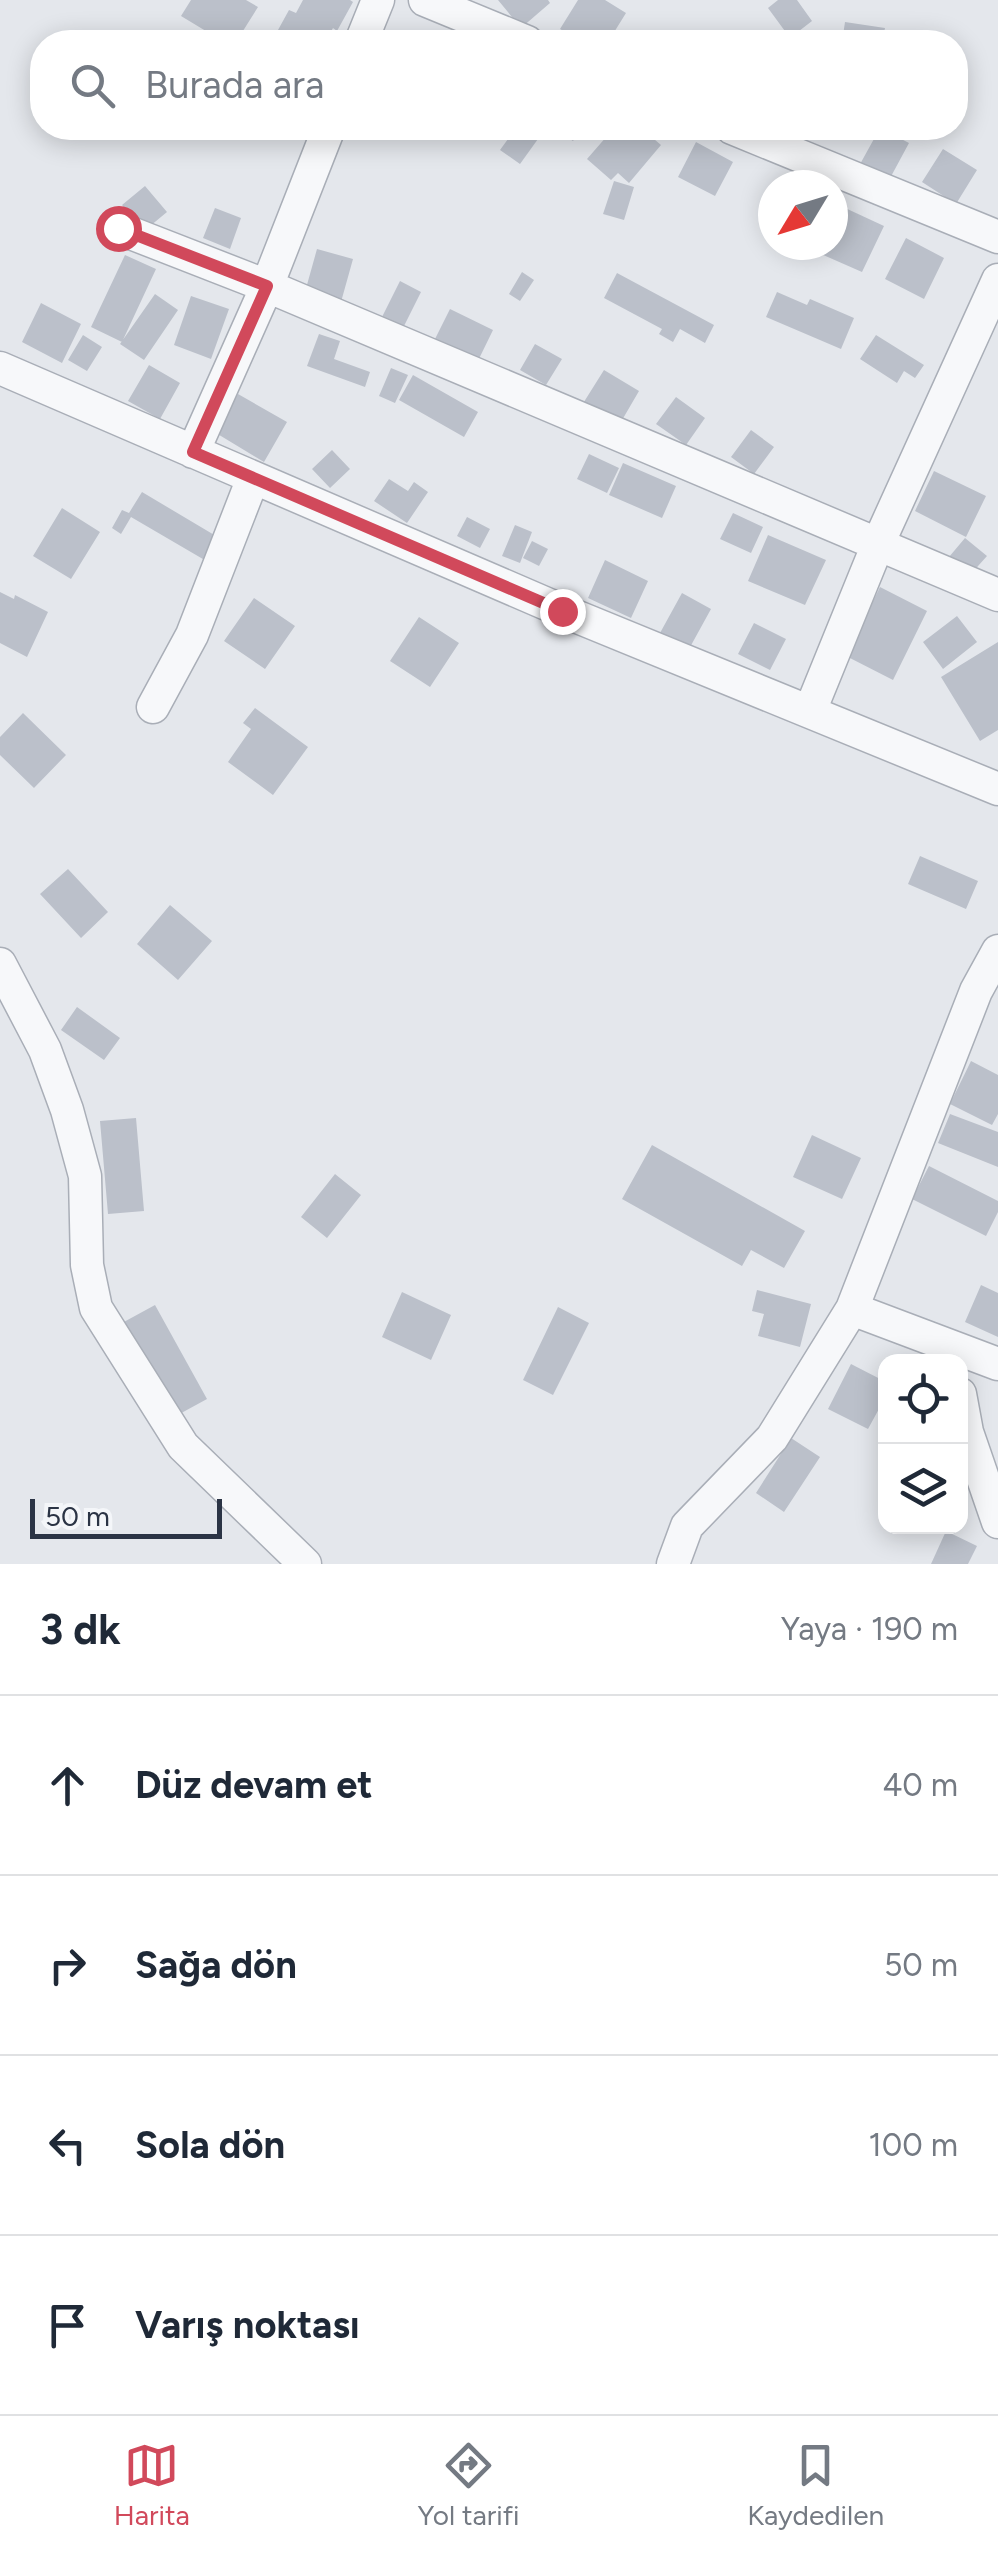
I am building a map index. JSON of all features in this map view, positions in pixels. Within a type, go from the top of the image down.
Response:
[{"type":"street","points":[[367,30],[378,0]]},
{"type":"street","points":[[425,0],[498,30]]},
{"type":"street","points":[[193,452],[267,286],[323,140]]},
{"type":"street","points":[[761,140],[998,238]]},
{"type":"street","points":[[118,228],[267,286],[998,595]]},
{"type":"street","points":[[810,711],[878,544],[998,280]]},
{"type":"street","points":[[0,368],[562,611],[998,789]]},
{"type":"street","points":[[153,706],[192,635],[253,478]]},
{"type":"street","points":[[673,1564],[687,1526],[772,1438],[852,1309],[987,995],[998,951]]},
{"type":"street","points":[[0,964],[45,1050],[67,1110],[85,1176],[87,1265],[96,1308],[183,1446],[305,1564]]},
{"type":"street","points":[[852,1309],[954,1354]]},
{"type":"street","points":[[968,1357],[998,1364]]},
{"type":"street","points":[[968,1438],[998,1522]]},
{"type":"building","points":[[191,0],[246,0],[258,7],[244,30],[204,30],[181,16]]},
{"type":"building","points":[[303,0],[353,2],[338,30],[278,30],[289,10],[296,13]]},
{"type":"building","points":[[498,0],[548,0],[550,3],[521,28]]},
{"type":"building","points":[[578,0],[605,0],[626,13],[615,30],[560,29]]},
{"type":"building","points":[[778,0],[797,0],[812,21],[800,30],[784,30],[768,8]]},
{"type":"building","points":[[845,22],[885,28],[885,30],[844,30]]},
{"type":"building","points":[[507,140],[537,140],[520,164],[500,150]]},
{"type":"building","points":[[604,140],[655,140],[661,145],[629,183],[618,173],[611,180],[587,159]]},
{"type":"building","points":[[873,140],[909,143],[888,182],[859,166]]},
{"type":"building","points":[[696,142],[733,162],[715,196],[678,177]]},
{"type":"building","points":[[943,149],[977,170],[956,204],[922,182]]},
{"type":"building","points":[[614,181],[634,187],[624,220],[603,214]]},
{"type":"building","points":[[145,186],[167,212],[144,231],[122,205]]},
{"type":"building","points":[[215,208],[241,218],[230,249],[203,238]]},
{"type":"building","points":[[848,209],[884,226],[862,272],[835,260],[848,260]]},
{"type":"building","points":[[906,238],[944,258],[924,299],[885,279]]},
{"type":"building","points":[[317,249],[353,259],[341,302],[305,292]]},
{"type":"building","points":[[125,255],[156,269],[122,342],[91,327]]},
{"type":"building","points":[[522,272],[534,280],[520,301],[509,294]]},
{"type":"building","points":[[617,273],[714,325],[705,343],[680,329],[673,342],[659,334],[662,329],[604,298]]},
{"type":"building","points":[[400,281],[421,292],[403,328],[382,317]]},
{"type":"building","points":[[777,292],[807,305],[810,299],[854,318],[841,349],[766,317]]},
{"type":"building","points":[[155,294],[178,310],[144,360],[120,344]]},
{"type":"building","points":[[191,296],[229,309],[211,359],[174,345]]},
{"type":"building","points":[[41,303],[81,324],[62,363],[22,342]]},
{"type":"building","points":[[450,309],[493,330],[474,369],[431,347]]},
{"type":"building","points":[[319,334],[340,341],[334,359],[370,372],[365,387],[307,366]]},
{"type":"building","points":[[83,335],[102,347],[87,371],[68,360]]},
{"type":"building","points":[[876,335],[924,365],[915,378],[904,371],[897,383],[860,359]]},
{"type":"building","points":[[535,344],[562,359],[546,385],[520,370]]},
{"type":"building","points":[[149,365],[180,383],[160,419],[128,401]]},
{"type":"building","points":[[391,368],[408,375],[395,403],[379,396]]},
{"type":"building","points":[[604,370],[639,391],[618,427],[582,405]]},
{"type":"building","points":[[413,375],[478,412],[464,437],[399,400]]},
{"type":"building","points":[[238,394],[287,422],[264,462],[216,433]]},
{"type":"building","points":[[676,397],[705,418],[686,445],[656,424]]},
{"type":"building","points":[[751,430],[774,447],[754,474],[731,457]]},
{"type":"building","points":[[332,450],[350,469],[330,488],[312,469]]},
{"type":"building","points":[[589,454],[619,468],[607,493],[577,479]]},
{"type":"building","points":[[623,463],[676,486],[662,518],[609,495]]},
{"type":"building","points":[[934,471],[986,496],[966,537],[915,511]]},
{"type":"building","points":[[389,479],[408,491],[414,482],[428,492],[407,523],[374,501]]},
{"type":"building","points":[[142,492],[221,539],[208,562],[131,517],[121,534],[112,528],[122,510],[129,513]]},
{"type":"building","points":[[62,508],[100,532],[71,579],[33,556]]},
{"type":"building","points":[[733,513],[763,527],[751,553],[720,539]]},
{"type":"building","points":[[467,517],[490,529],[480,548],[457,536]]},
{"type":"building","points":[[515,525],[532,532],[520,563],[502,556]]},
{"type":"building","points":[[768,535],[826,560],[805,605],[748,581]]},
{"type":"building","points":[[965,538],[987,556],[970,575],[949,557]]},
{"type":"building","points":[[532,541],[548,549],[539,566],[523,558]]},
{"type":"building","points":[[605,560],[648,581],[631,618],[588,598]]},
{"type":"building","points":[[880,587],[927,611],[893,680],[846,656]]},
{"type":"building","points":[[0,592],[48,612],[27,657],[0,643]]},
{"type":"building","points":[[682,593],[711,609],[689,649],[660,633]]},
{"type":"building","points":[[254,598],[295,626],[265,669],[224,641]]},
{"type":"building","points":[[957,616],[977,642],[943,669],[923,642]]},
{"type":"building","points":[[419,617],[459,643],[430,687],[390,661]]},
{"type":"building","points":[[754,623],[786,639],[770,670],[738,654]]},
{"type":"building","points":[[998,642],[998,730],[980,741],[941,677]]},
{"type":"building","points":[[255,708],[308,747],[273,795],[228,762],[251,729],[243,723]]},
{"type":"building","points":[[23,713],[66,755],[34,788],[0,755],[0,737]]},
{"type":"building","points":[[920,856],[978,881],[966,909],[908,884]]},
{"type":"building","points":[[68,869],[108,912],[81,938],[40,894]]},
{"type":"building","points":[[170,905],[212,941],[178,980],[137,944]]},
{"type":"building","points":[[77,1007],[120,1038],[104,1060],[61,1030]]},
{"type":"building","points":[[971,1061],[998,1075],[998,1114],[992,1125],[950,1104]]},
{"type":"building","points":[[950,1114],[998,1132],[998,1167],[938,1143]]},
{"type":"building","points":[[136,1118],[144,1211],[108,1214],[100,1121]]},
{"type":"building","points":[[812,1135],[861,1158],[842,1199],[793,1177]]},
{"type":"building","points":[[652,1145],[805,1231],[784,1268],[751,1250],[742,1266],[622,1199]]},
{"type":"building","points":[[929,1166],[998,1201],[998,1212],[986,1236],[912,1199]]},
{"type":"building","points":[[335,1174],[361,1195],[327,1238],[301,1217]]},
{"type":"building","points":[[981,1285],[998,1293],[998,1337],[965,1322]]},
{"type":"building","points":[[757,1290],[811,1304],[800,1347],[758,1336],[764,1314],[752,1311]]},
{"type":"building","points":[[402,1292],[451,1315],[431,1360],[382,1337]]},
{"type":"building","points":[[155,1305],[207,1399],[174,1417],[122,1323]]},
{"type":"building","points":[[558,1307],[589,1323],[553,1395],[523,1380]]},
{"type":"building","points":[[851,1364],[878,1378],[878,1411],[868,1429],[828,1409]]},
{"type":"building","points":[[791,1438],[820,1457],[784,1512],[756,1493]]},
{"type":"building","points":[[945,1534],[977,1546],[968,1564],[931,1564]]},
{"type":"route","points":[[118,228],[267,286],[193,452],[562,611]]}]
